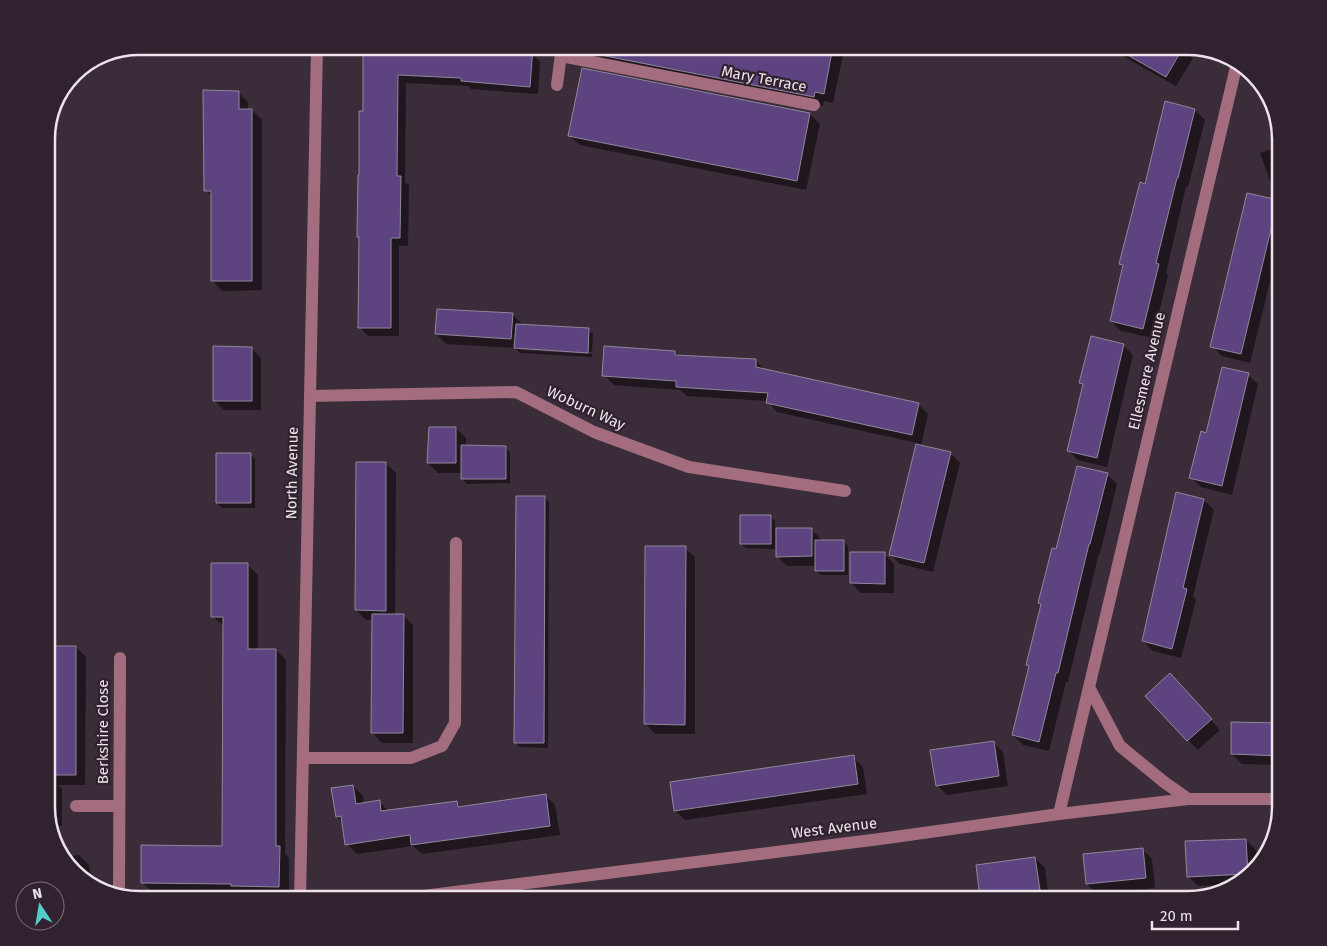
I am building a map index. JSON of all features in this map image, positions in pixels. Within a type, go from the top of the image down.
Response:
[{"type":"street","name":"North Avenue","points":[[300,891],[317,55]]},
{"type":"street","points":[[557,85],[561,55]]},
{"type":"street","name":"Mary Terrace","points":[[581,55],[814,105]]},
{"type":"street","name":"Ellesmere Avenue","points":[[1059,814],[1235,70]]},
{"type":"street","name":"Woburn Way","points":[[310,396],[516,392],[594,432],[689,467],[846,491]]},
{"type":"street","points":[[303,758],[411,758],[442,746],[455,723],[456,543]]},
{"type":"street","name":"Berkshire Close","points":[[119,888],[120,658]]},
{"type":"street","points":[[1089,687],[1120,746],[1188,799]]},
{"type":"street","name":"West Avenue","points":[[470,891],[880,839],[1059,814],[1188,799],[1272,799]]},
{"type":"street","name":"Berkshire Close","points":[[76,806],[119,806]]},
{"type":"building","points":[[363,55],[532,55],[530,87],[461,81],[461,78],[398,75],[397,176],[401,176],[400,238],[391,238],[391,328],[358,328],[359,111],[363,111]]},
{"type":"building","points":[[600,55],[831,55],[824,94],[815,92],[814,97]]},
{"type":"building","points":[[1128,55],[1179,55],[1166,77]]},
{"type":"building","points":[[582,68],[810,113],[797,181],[568,136]]},
{"type":"building","points":[[203,90],[239,91],[239,109],[252,109],[252,281],[211,281],[211,191],[204,191]]},
{"type":"building","points":[[1165,101],[1195,109],[1156,263],[1159,264],[1143,329],[1110,321],[1123,265],[1119,264],[1140,182],[1145,184]]},
{"type":"building","points":[[1247,193],[1272,199],[1272,225],[1241,354],[1210,347]]},
{"type":"building","points":[[437,309],[513,313],[511,339],[435,334]]},
{"type":"building","points":[[516,324],[589,328],[588,353],[514,348]]},
{"type":"building","points":[[1091,336],[1124,344],[1097,458],[1067,451],[1083,384],[1079,383]]},
{"type":"building","points":[[213,346],[252,347],[252,401],[213,401]]},
{"type":"building","points":[[604,346],[675,351],[675,355],[756,359],[756,367],[919,403],[912,435],[766,403],[768,393],[676,387],[676,381],[602,376]]},
{"type":"building","points":[[1222,367],[1249,373],[1222,486],[1189,478],[1201,431],[1206,433]]},
{"type":"building","points":[[429,427],[456,427],[456,463],[427,463]]},
{"type":"building","points":[[916,444],[951,452],[924,563],[889,555]]},
{"type":"building","points":[[461,445],[506,446],[506,479],[461,479]]},
{"type":"building","points":[[216,453],[251,453],[251,503],[216,503]]},
{"type":"building","points":[[356,462],[386,462],[386,611],[355,610]]},
{"type":"building","points":[[1077,466],[1108,473],[1039,742],[1012,735],[1029,666],[1026,665],[1041,604],[1038,603],[1052,548],[1056,549]]},
{"type":"building","points":[[1176,492],[1204,499],[1183,588],[1187,589],[1172,649],[1142,641]]},
{"type":"building","points":[[516,496],[545,496],[544,743],[514,743]]},
{"type":"building","points":[[740,515],[771,515],[771,544],[740,544]]},
{"type":"building","points":[[776,528],[812,528],[812,556],[776,557]]},
{"type":"building","points":[[815,540],[844,540],[844,571],[815,571]]},
{"type":"building","points":[[645,546],[686,546],[685,725],[644,724]]},
{"type":"building","points":[[850,552],[885,552],[885,584],[850,583]]},
{"type":"building","points":[[211,563],[248,563],[248,649],[276,649],[276,846],[280,846],[279,887],[231,886],[231,884],[141,883],[141,845],[222,846],[223,617],[211,617]]},
{"type":"building","points":[[372,614],[404,614],[403,733],[371,733]]},
{"type":"building","points":[[55,646],[76,646],[76,775],[55,775]]},
{"type":"building","points":[[1170,673],[1212,719],[1187,741],[1145,696]]},
{"type":"building","points":[[1231,722],[1272,723],[1272,756],[1231,754]]},
{"type":"building","points":[[994,741],[999,776],[936,786],[930,750]]},
{"type":"building","points":[[854,755],[858,784],[674,811],[670,782]]},
{"type":"building","points":[[353,785],[356,804],[380,800],[381,811],[457,801],[458,807],[546,794],[550,826],[411,845],[410,835],[345,845],[341,816],[336,817],[331,788]]},
{"type":"building","points":[[1246,839],[1248,866],[1238,874],[1187,877],[1185,841]]},
{"type":"building","points":[[1143,848],[1146,878],[1086,884],[1083,854]]},
{"type":"building","points":[[1035,857],[1040,890],[979,891],[976,865]]}]
